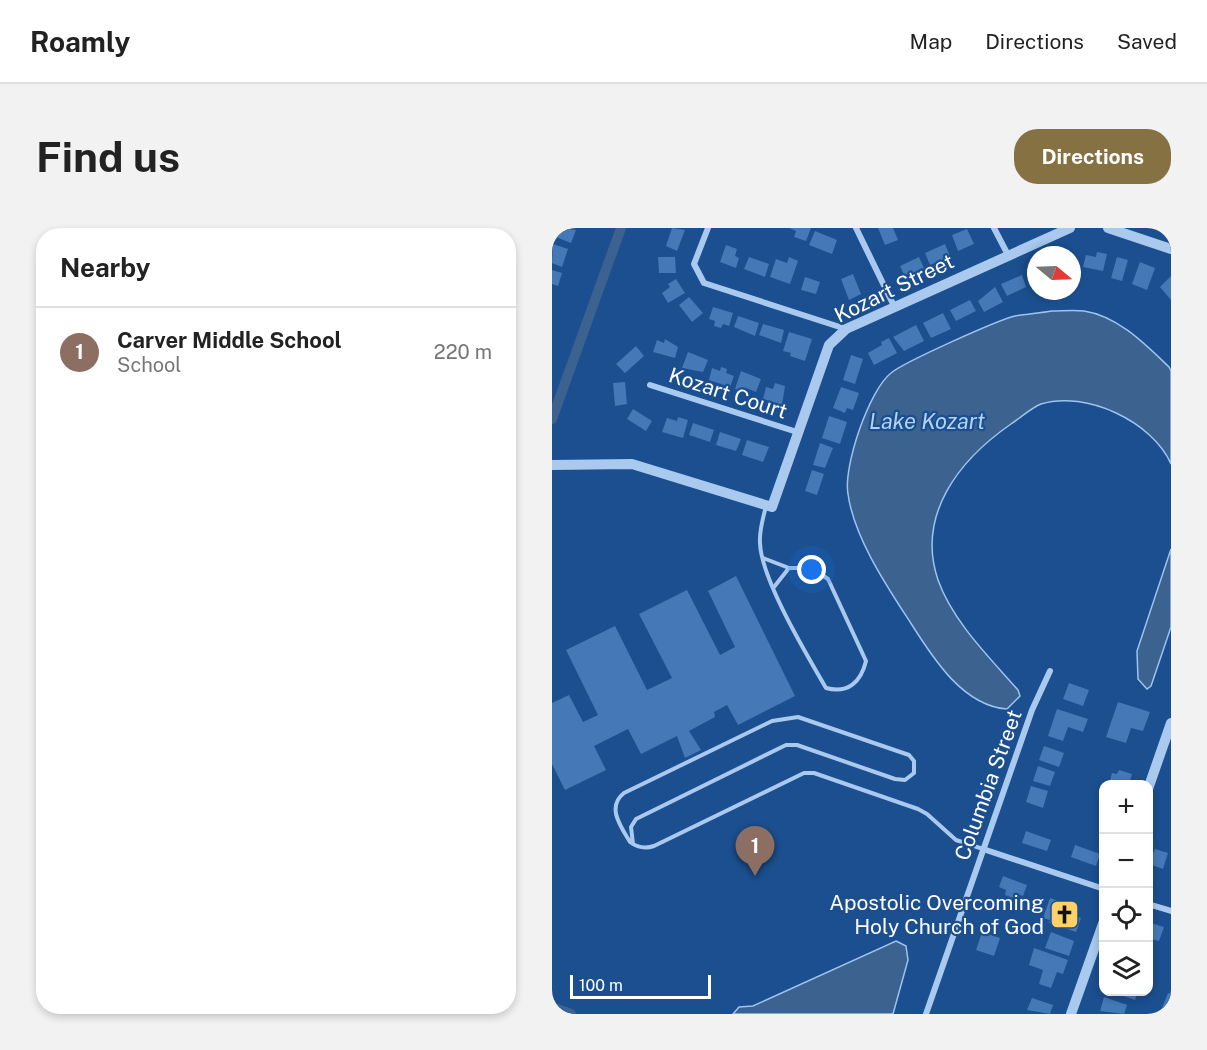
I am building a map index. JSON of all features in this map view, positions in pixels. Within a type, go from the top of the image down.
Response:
[{"type":"street","points":[[708,228],[694,264],[704,283],[846,329]]},
{"type":"street","points":[[856,228],[894,306]]},
{"type":"street","points":[[994,228],[1008,255]]},
{"type":"street","name":"Kozart Street","points":[[769,506],[829,345],[846,329],[1070,228]]},
{"type":"street","points":[[1108,228],[1171,249]]},
{"type":"street","name":"Kozart Court","points":[[650,385],[797,432]]},
{"type":"street","points":[[552,465],[632,464],[769,506]]},
{"type":"street","name":"Columbia Street","points":[[926,1014],[1032,710],[1050,671]]},
{"type":"street","points":[[1152,780],[1171,723]]},
{"type":"street","points":[[983,849],[1101,888]]},
{"type":"street","points":[[1153,905],[1171,911]]},
{"type":"street","points":[[1071,1014],[1099,935]]},
{"type":"lane","points":[[763,558],[789,568],[812,568],[828,579],[866,661],[861,678],[854,685],[846,689],[825,688],[774,587],[763,558],[760,532],[769,506]]},
{"type":"lane","points":[[774,587],[789,568]]},
{"type":"lane","points":[[633,844],[631,827],[636,819],[786,745],[796,745],[905,780],[914,773],[914,761],[909,755],[798,717],[780,718],[624,793],[615,805],[622,828],[633,844],[645,848],[654,846],[804,773],[814,773],[918,809],[927,814],[956,840],[983,849]]},
{"type":"water","name":"Lake Kozart","points":[[1052,311],[1084,311],[1108,319],[1131,333],[1169,367],[1171,371],[1171,464],[1162,449],[1134,423],[1097,406],[1059,401],[1033,408],[992,438],[959,472],[938,512],[933,533],[933,556],[938,580],[953,610],[973,639],[1018,690],[1020,696],[1007,709],[991,706],[963,690],[930,652],[883,579],[865,545],[851,511],[848,482],[854,448],[866,412],[874,395],[891,373],[931,351],[1005,319]]},
{"type":"water","points":[[1171,549],[1171,627],[1151,686],[1147,689],[1138,679],[1137,651]]},
{"type":"water","points":[[896,941],[906,946],[908,960],[893,1014],[733,1014],[739,1007],[753,1006]]},
{"type":"building","points":[[560,228],[576,230],[571,243],[556,237]]},
{"type":"building","points":[[672,228],[685,230],[677,251],[666,246]]},
{"type":"building","points":[[789,228],[811,228],[806,241],[794,237],[796,231]]},
{"type":"building","points":[[878,228],[893,228],[898,240],[885,245]]},
{"type":"building","points":[[967,229],[974,244],[958,251],[952,235]]},
{"type":"building","points":[[815,231],[837,240],[832,254],[809,245]]},
{"type":"building","points":[[553,244],[568,249],[562,267],[552,263]]},
{"type":"building","points":[[945,244],[950,256],[930,265],[925,253]]},
{"type":"building","points":[[726,245],[737,249],[735,256],[739,258],[736,268],[720,262]]},
{"type":"building","points":[[1097,252],[1107,254],[1103,271],[1083,267],[1086,255],[1096,257]]},
{"type":"building","points":[[658,257],[675,257],[676,273],[659,273]]},
{"type":"building","points":[[749,257],[769,264],[765,277],[744,269]]},
{"type":"building","points":[[789,257],[798,261],[790,284],[770,277],[776,259],[787,263]]},
{"type":"building","points":[[919,257],[924,268],[905,277],[900,266]]},
{"type":"building","points":[[1117,257],[1128,260],[1122,281],[1111,278]]},
{"type":"building","points":[[1140,262],[1155,268],[1147,290],[1132,284]]},
{"type":"building","points":[[552,270],[562,273],[558,286],[552,284]]},
{"type":"building","points":[[853,274],[861,294],[849,300],[841,279]]},
{"type":"building","points":[[1022,275],[1026,287],[1007,296],[1001,284]]},
{"type":"building","points":[[1171,276],[1171,300],[1160,287]]},
{"type":"building","points":[[805,277],[820,282],[816,294],[801,290]]},
{"type":"building","points":[[676,279],[685,293],[668,303],[662,293],[670,287],[668,284]]},
{"type":"building","points":[[995,287],[1003,302],[984,312],[978,301]]},
{"type":"building","points":[[689,297],[703,313],[692,322],[679,305]]},
{"type":"building","points":[[970,300],[976,311],[956,321],[950,310]]},
{"type":"building","points":[[713,307],[733,313],[729,326],[723,324],[721,328],[714,326],[715,321],[709,319]]},
{"type":"building","points":[[943,313],[951,329],[931,338],[923,323]]},
{"type":"building","points":[[738,316],[759,323],[755,336],[734,327]]},
{"type":"building","points":[[763,324],[784,330],[781,343],[759,335]]},
{"type":"building","points":[[916,325],[924,341],[904,351],[893,337]]},
{"type":"building","points":[[789,332],[812,339],[805,361],[783,351]]},
{"type":"building","points":[[889,338],[897,353],[874,365],[868,353]]},
{"type":"building","points":[[665,339],[678,347],[675,358],[653,352],[657,340],[664,343]]},
{"type":"building","points":[[636,346],[644,356],[625,373],[616,364]]},
{"type":"building","points":[[688,352],[708,360],[703,372],[682,368]]},
{"type":"building","points":[[851,355],[863,359],[855,384],[843,380]]},
{"type":"building","points":[[721,367],[727,369],[726,373],[734,376],[730,387],[709,380],[712,368],[720,371]]},
{"type":"building","points":[[741,371],[761,379],[756,392],[746,388],[744,393],[735,389]]},
{"type":"building","points":[[625,382],[627,404],[615,406],[613,383]]},
{"type":"building","points":[[775,383],[785,386],[782,405],[763,399],[766,387],[773,389]]},
{"type":"building","points":[[841,387],[859,393],[853,410],[847,408],[845,413],[833,408]]},
{"type":"building","points":[[633,409],[652,421],[646,431],[627,419]]},
{"type":"building","points":[[829,416],[847,422],[840,444],[822,438]]},
{"type":"building","points":[[678,417],[688,420],[683,438],[662,432],[667,418],[677,421]]},
{"type":"building","points":[[693,423],[714,430],[710,442],[689,435]]},
{"type":"building","points":[[720,432],[741,439],[736,451],[716,445]]},
{"type":"building","points":[[747,440],[769,447],[763,462],[742,455]]},
{"type":"building","points":[[820,443],[833,448],[825,468],[813,465]]},
{"type":"building","points":[[812,470],[824,474],[817,495],[805,491]]},
{"type":"building","points":[[736,576],[795,696],[738,725],[727,705],[714,712],[715,717],[689,731],[701,750],[685,758],[677,736],[641,754],[628,729],[594,746],[606,770],[565,790],[552,764],[552,703],[569,695],[583,722],[598,715],[566,650],[615,626],[647,690],[672,678],[639,614],[687,590],[720,655],[735,647],[708,591]]},
{"type":"building","points":[[1069,683],[1089,690],[1083,706],[1063,699]]},
{"type":"building","points":[[1118,702],[1150,712],[1143,731],[1131,728],[1126,743],[1106,737]]},
{"type":"building","points":[[1057,709],[1088,719],[1083,732],[1068,727],[1063,741],[1048,736]]},
{"type":"building","points":[[1044,746],[1064,753],[1059,767],[1039,760]]},
{"type":"building","points":[[1038,766],[1055,772],[1050,786],[1033,781]]},
{"type":"building","points":[[1119,770],[1132,774],[1130,780],[1110,780],[1112,773],[1117,774]]},
{"type":"building","points":[[1031,786],[1048,791],[1043,808],[1026,802]]},
{"type":"building","points":[[1026,831],[1051,840],[1047,851],[1022,843]]},
{"type":"building","points":[[1075,845],[1099,854],[1096,866],[1071,857]]},
{"type":"building","points":[[1155,849],[1168,853],[1163,869],[1153,865]]},
{"type":"building","points":[[1003,876],[1027,885],[1023,896],[1014,893],[1013,898],[1005,895],[1006,890],[999,887]]},
{"type":"building","points":[[1050,898],[1064,903],[1061,911],[1081,918],[1076,932],[1049,923],[1050,920],[1043,918]]},
{"type":"building","points":[[1153,924],[1164,927],[1159,941],[1153,939]]},
{"type":"building","points":[[982,932],[1000,938],[994,956],[976,950]]},
{"type":"building","points":[[1051,932],[1074,941],[1069,956],[1045,948]]},
{"type":"building","points":[[1034,948],[1068,960],[1063,974],[1057,972],[1051,988],[1039,984],[1043,970],[1029,965]]},
{"type":"building","points":[[1168,993],[1171,994],[1171,1011],[1162,1008]]},
{"type":"building","points":[[1123,996],[1136,996],[1135,1000]]},
{"type":"building","points":[[1104,997],[1127,1005],[1124,1014],[1100,1011]]},
{"type":"building","points":[[1032,998],[1053,1005],[1050,1014],[1027,1010]]},
{"type":"waterway","points":[[552,419],[621,228]]},
{"type":"waterway","points":[[552,1007],[571,1014]]},
{"type":"place","name":"Carver Middle School","points":[[755,876]]},
{"type":"place","name":"Apostolic Overcoming Holy Church of God","points":[[1065,914]]}]
